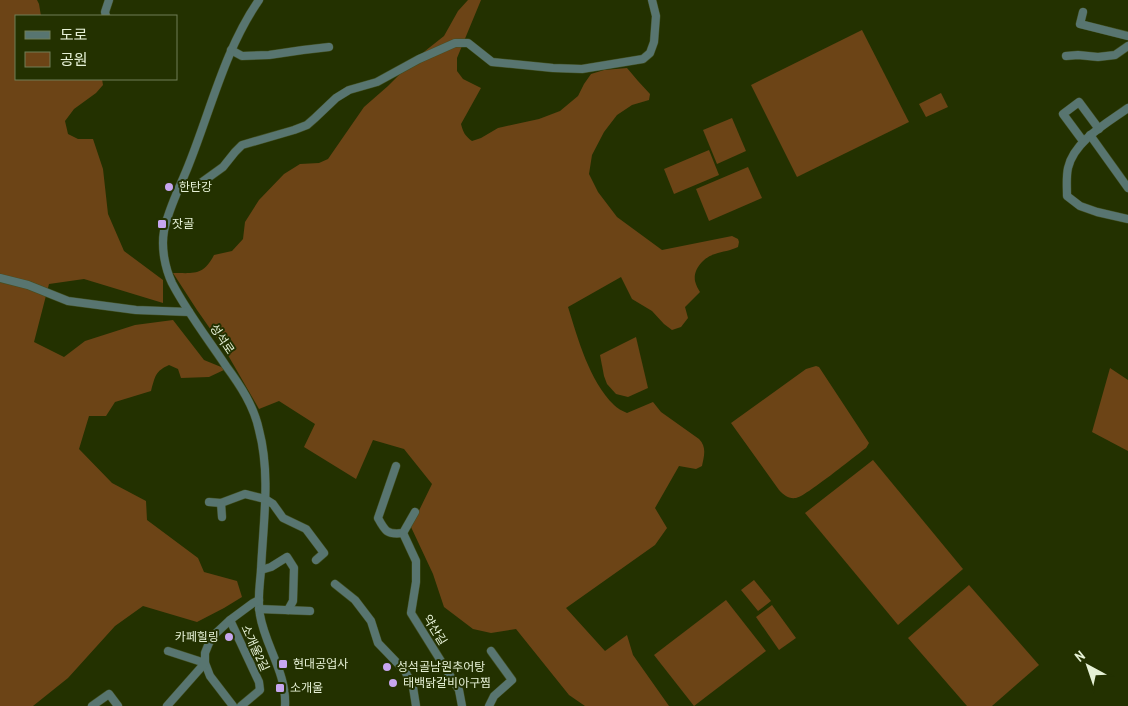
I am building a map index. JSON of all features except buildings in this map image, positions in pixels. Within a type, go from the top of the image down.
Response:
[{"type":"street","points":[[106,15],[109,0]]},
{"type":"street","name":"성석로","points":[[259,0],[247,17],[231,50],[170,213],[164,232],[164,250],[167,269],[172,282],[189,312],[240,386],[251,407],[259,429],[264,463],[265,499],[259,609],[262,626],[280,674],[285,706]]},
{"type":"street","points":[[180,188],[198,185],[223,168],[242,146],[294,130],[307,124],[336,98],[349,90],[376,82],[419,59],[455,43],[468,43],[492,62],[553,68],[582,69],[643,59],[650,53],[654,42],[656,16],[652,0]]},
{"type":"street","points":[[1083,12],[1080,24],[1128,36]]},
{"type":"street","points":[[1066,56],[1078,55],[1098,58],[1115,55],[1128,46]]},
{"type":"street","points":[[231,50],[242,56],[269,56],[329,47]]},
{"type":"street","points":[[1083,141],[1064,114],[1079,102],[1099,129]]},
{"type":"street","points":[[1128,108],[1083,141],[1068,166],[1066,177],[1067,196],[1080,206],[1128,219]]},
{"type":"street","points":[[1090,135],[1128,188]]},
{"type":"street","points":[[0,278],[68,301],[136,310],[189,312]]},
{"type":"street","points":[[396,466],[378,518],[384,529],[393,534],[403,533],[415,512]]},
{"type":"street","points":[[209,502],[221,503],[245,494],[265,499],[273,504],[283,518],[306,529],[324,553],[316,560]]},
{"type":"street","points":[[221,503],[222,517]]},
{"type":"street","name":"약산길","points":[[403,533],[416,561],[416,582],[411,613],[459,690],[462,706]]},
{"type":"street","points":[[261,570],[271,567],[287,557],[294,568],[293,601],[288,610]]},
{"type":"street","points":[[335,584],[355,600],[371,621],[378,642],[404,671],[413,687],[416,706]]},
{"type":"street","points":[[232,706],[210,676],[205,663],[205,653],[214,635],[230,620],[259,600]]},
{"type":"street","points":[[259,609],[310,611]]},
{"type":"street","name":"소개울2길","points":[[230,620],[259,682],[260,690],[242,706]]},
{"type":"street","points":[[489,706],[494,696],[512,680],[491,650]]},
{"type":"street","points":[[168,651],[205,663]]},
{"type":"street","points":[[167,706],[205,663]]},
{"type":"street","points":[[92,706],[109,694],[118,706]]},
{"type":"green space","points":[[0,0],[37,0],[41,15],[15,15],[15,80],[102,80],[103,85],[96,93],[74,109],[65,121],[68,134],[78,139],[93,139],[103,169],[108,214],[124,251],[163,280],[163,303],[84,279],[49,284],[34,342],[64,357],[85,341],[135,325],[173,320],[204,360],[226,369],[209,377],[181,378],[178,369],[169,365],[164,367],[156,375],[151,391],[115,402],[106,416],[89,416],[79,449],[112,483],[146,501],[147,520],[198,558],[204,572],[237,581],[242,597],[197,622],[143,606],[115,626],[68,678],[33,706],[0,706]]},
{"type":"green space","points":[[468,0],[481,0],[457,58],[457,71],[463,79],[481,88],[461,124],[465,134],[472,141],[498,128],[539,119],[560,111],[578,96],[591,74],[604,70],[627,68],[650,94],[649,100],[632,105],[617,115],[604,132],[592,155],[589,174],[598,192],[617,217],[662,250],[732,236],[738,239],[739,242],[738,247],[711,256],[700,264],[696,272],[695,282],[700,292],[685,307],[688,318],[681,327],[672,330],[652,311],[632,299],[621,277],[568,307],[585,359],[598,384],[614,405],[627,413],[653,402],[661,412],[699,439],[704,448],[702,466],[696,469],[679,466],[655,508],[667,528],[655,545],[566,608],[605,651],[627,635],[633,655],[669,706],[585,706],[569,695],[516,629],[491,633],[473,629],[444,607],[433,574],[411,527],[432,484],[404,449],[373,440],[356,479],[304,447],[315,424],[279,401],[259,409],[225,350],[173,273],[197,272],[206,267],[214,255],[232,251],[243,239],[245,222],[259,200],[284,174],[300,164],[319,163],[328,159],[364,107],[415,59],[444,36],[458,11]]},
{"type":"green space","points":[[862,30],[909,122],[797,177],[751,85]]},
{"type":"green space","points":[[941,93],[948,107],[926,117],[919,104]]},
{"type":"green space","points":[[732,118],[746,151],[717,164],[703,130]]},
{"type":"green space","points":[[709,150],[719,175],[674,194],[664,169]]},
{"type":"green space","points":[[748,167],[762,198],[709,221],[696,189]]},
{"type":"green space","points":[[636,337],[648,388],[628,397],[616,394],[607,384],[600,355]]},
{"type":"green space","points":[[819,367],[869,443],[866,448],[809,491],[796,498],[791,498],[779,490],[731,423],[806,369]]},
{"type":"green space","points":[[1110,368],[1128,380],[1128,451],[1092,432]]},
{"type":"green space","points":[[873,460],[963,569],[898,625],[805,513]]},
{"type":"green space","points":[[754,580],[771,601],[758,611],[741,590]]},
{"type":"green space","points":[[969,585],[1039,665],[992,706],[967,706],[908,638]]},
{"type":"green space","points":[[726,600],[766,651],[694,706],[654,655]]},
{"type":"green space","points":[[772,605],[796,638],[779,650],[756,617]]},
{"type":"place","name":"한탄강","points":[[169,187]]},
{"type":"place","name":"잣골","points":[[162,224]]},
{"type":"place","name":"카페힐링","points":[[229,637]]},
{"type":"place","name":"현대공업사","points":[[283,664]]},
{"type":"place","name":"성석골남원추어탕","points":[[387,667]]},
{"type":"place","name":"태백닭갈비아구찜","points":[[393,683]]},
{"type":"place","name":"소개울","points":[[280,688]]}]
